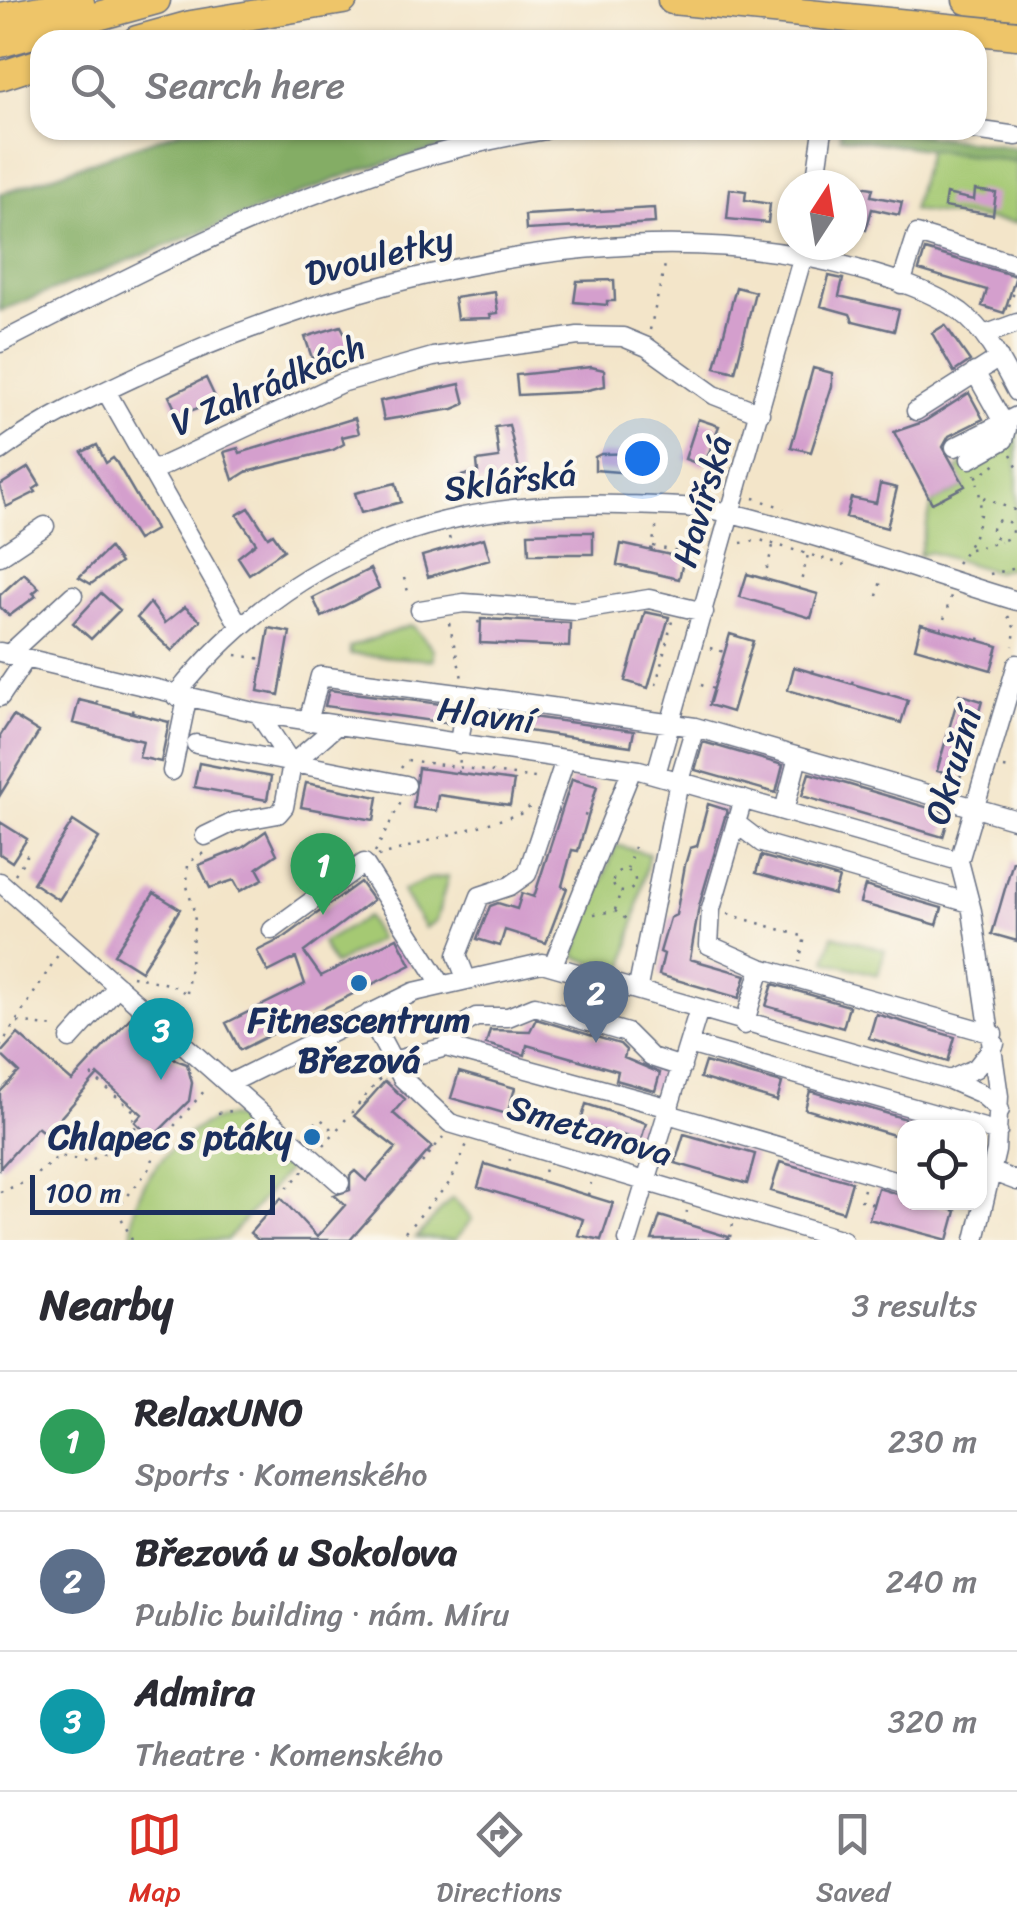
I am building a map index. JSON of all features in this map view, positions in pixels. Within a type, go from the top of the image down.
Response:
[{"type":"highway","points":[[0,17],[96,0]]},
{"type":"highway","points":[[50,30],[156,0]]},
{"type":"highway","points":[[181,30],[248,14],[343,0]]},
{"type":"highway","points":[[672,0],[968,30]]},
{"type":"highway","points":[[967,0],[1017,6]]},
{"type":"highway","points":[[987,32],[1017,35]]},
{"type":"highway","points":[[0,44],[30,36]]},
{"type":"highway","points":[[0,76],[30,66]]},
{"type":"highway","points":[[0,92],[30,83]]},
{"type":"street","points":[[987,132],[1017,136]]},
{"type":"street","points":[[0,343],[197,246],[316,193],[421,158],[501,140]]},
{"type":"street","points":[[821,170],[823,140]]},
{"type":"street","points":[[901,284],[916,234],[1017,264]]},
{"type":"street","name":"Dvouletky","points":[[0,451],[106,391],[264,321],[392,280],[513,258],[669,244],[777,249]]},
{"type":"street","name":"Havířská","points":[[656,774],[803,260]]},
{"type":"street","points":[[834,260],[962,312],[984,335],[1017,392]]},
{"type":"street","points":[[984,335],[1017,323]]},
{"type":"street","name":"V Zahrádkách","points":[[152,471],[341,383],[433,356],[591,335],[623,338],[646,346],[714,395],[760,413]]},
{"type":"street","points":[[916,411],[999,358]]},
{"type":"street","points":[[963,453],[1011,419],[975,372]]},
{"type":"street","name":"V Zahrádkách","points":[[106,391],[239,624]]},
{"type":"street","name":"Sklářská","points":[[181,697],[239,624],[309,573],[395,533],[448,519],[526,506],[584,503],[732,514],[1008,606]]},
{"type":"street","points":[[0,556],[45,526]]},
{"type":"street","points":[[0,697],[11,656],[72,595]]},
{"type":"street","points":[[420,610],[444,605],[576,611],[648,599],[704,612]]},
{"type":"street","name":"Hlavní","points":[[11,656],[258,713],[460,748],[656,774],[959,862]]},
{"type":"street","name":"Okružní","points":[[987,1185],[993,1172],[1005,1102],[970,902],[959,862],[1015,666]]},
{"type":"street","points":[[308,722],[320,676],[672,722],[1017,820]]},
{"type":"street","points":[[460,748],[466,694]]},
{"type":"street","points":[[172,771],[181,697]]},
{"type":"street","points":[[258,713],[292,764]]},
{"type":"street","points":[[204,836],[234,822],[278,814],[284,807],[292,764],[336,726]]},
{"type":"street","points":[[638,987],[680,780],[695,727]]},
{"type":"street","points":[[196,744],[402,784]]},
{"type":"street","points":[[784,810],[798,757]]},
{"type":"street","points":[[466,978],[456,955],[471,910],[487,891],[510,886],[527,874],[565,760]]},
{"type":"street","points":[[553,965],[632,769]]},
{"type":"street","points":[[743,799],[711,908],[709,945],[761,968],[995,1046],[1017,1058]]},
{"type":"street","points":[[737,824],[762,843],[970,902]]},
{"type":"street","points":[[272,930],[364,863],[442,985]]},
{"type":"street","points":[[6,881],[340,1183]]},
{"type":"street","points":[[225,1079],[414,992],[516,966],[553,965],[638,987],[744,1024],[950,1080],[1005,1102]]},
{"type":"street","points":[[744,1024],[761,968]]},
{"type":"street","points":[[70,1039],[118,986]]},
{"type":"street","points":[[390,1066],[446,1046],[464,1024],[476,1017],[508,1017],[535,1006],[627,1032],[651,1058],[682,1068]]},
{"type":"street","points":[[628,1240],[699,1009]]},
{"type":"street","name":"Smetanova","points":[[368,1014],[390,1066],[450,1123],[647,1181],[800,1234],[843,1240]]},
{"type":"street","points":[[689,1044],[998,1132]]},
{"type":"street","points":[[446,1046],[897,1181]]},
{"type":"street","points":[[950,1080],[976,1068],[995,1046]]},
{"type":"street","points":[[993,1172],[1017,1181]]},
{"type":"street","name":"Okružní","points":[[975,1240],[978,1210]]},
{"type":"path","points":[[646,346],[669,244]]},
{"type":"path","points":[[956,564],[980,522],[982,497],[963,453]]},
{"type":"path","points":[[750,491],[754,499],[796,512]]},
{"type":"path","points":[[982,497],[1017,511]]},
{"type":"path","points":[[658,516],[651,548],[710,559]]},
{"type":"path","points":[[968,549],[1006,539],[1017,530]]},
{"type":"path","points":[[733,551],[752,540],[852,567]]},
{"type":"path","points":[[764,579],[774,544]]},
{"type":"path","points":[[799,589],[808,554]]},
{"type":"path","points":[[867,572],[883,576],[876,596]]},
{"type":"path","points":[[941,629],[951,595]]},
{"type":"path","points":[[444,605],[466,694]]},
{"type":"path","points":[[656,686],[676,605]]},
{"type":"path","points":[[1008,606],[1014,629],[1015,666]]},
{"type":"path","points":[[704,646],[724,652]]},
{"type":"path","points":[[224,654],[262,659]]},
{"type":"path","points":[[813,672],[816,663]]},
{"type":"path","points":[[852,684],[854,674]]},
{"type":"path","points":[[693,684],[714,689]]},
{"type":"path","points":[[888,694],[890,685]]},
{"type":"path","points":[[97,703],[100,688]]},
{"type":"path","points":[[132,712],[135,697]]},
{"type":"path","points":[[458,771],[460,748]]},
{"type":"path","points":[[494,775],[496,758]]},
{"type":"path","points":[[407,760],[557,784],[523,812],[372,858],[396,818],[402,762],[407,760]]},
{"type":"path","points":[[187,994],[195,914],[187,886],[188,863],[205,853],[204,836]]},
{"type":"path","points":[[621,892],[628,892],[635,884],[627,871],[634,847]]},
{"type":"path","points":[[6,881],[26,856],[20,850]]},
{"type":"path","points":[[621,892],[613,880],[616,874],[627,871]]},
{"type":"path","points":[[615,912],[621,892]]},
{"type":"path","points":[[593,902],[588,916],[615,912],[637,928],[640,915]]},
{"type":"path","points":[[711,908],[805,937],[795,977]]},
{"type":"path","points":[[0,1047],[63,947]]},
{"type":"path","points":[[16,1022],[54,1027],[70,1039]]},
{"type":"path","points":[[346,1118],[390,1066]]},
{"type":"path","points":[[91,1075],[135,1112],[132,1125],[157,1146]]},
{"type":"path","points":[[132,1240],[117,1209],[150,1168],[157,1146],[225,1079]]},
{"type":"path","points":[[298,1144],[320,1118],[334,1132]]},
{"type":"path","points":[[398,1240],[451,1181],[473,1136]]},
{"type":"path","points":[[0,1192],[28,1181],[59,1156],[88,1162],[118,1146],[157,1146]]},
{"type":"path","points":[[869,1173],[861,1200],[873,1204]]},
{"type":"green space","points":[[154,140],[468,140],[358,171],[0,311],[0,194]]},
{"type":"green space","points":[[861,140],[961,140],[1017,148],[1017,162]]},
{"type":"green space","points":[[929,148],[1017,162],[1017,223],[912,210]]},
{"type":"green space","points":[[1017,421],[1017,565],[996,572],[929,552],[919,556],[932,503],[964,487],[956,470]]},
{"type":"green space","points":[[412,625],[433,649],[433,660],[350,654],[350,647]]},
{"type":"green space","points":[[616,845],[649,854],[623,974],[574,956]]},
{"type":"green space","points":[[448,877],[436,921],[425,928],[402,891],[429,879]]},
{"type":"green space","points":[[367,917],[379,939],[334,965],[322,943]]},
{"type":"green space","points":[[833,935],[885,950],[878,975],[826,961]]},
{"type":"green space","points":[[229,1117],[249,1123],[262,1134],[271,1150],[275,1170],[291,1152],[298,1158],[227,1240],[135,1240],[132,1222],[136,1202],[159,1162],[193,1130]]},
{"type":"green space","points":[[452,1198],[472,1219],[455,1240],[416,1238]]},
{"type":"building","points":[[867,187],[873,188],[871,196],[902,202],[899,215],[872,209],[867,226]]},
{"type":"building","points":[[730,189],[746,191],[745,200],[770,204],[768,223],[727,219]]},
{"type":"building","points":[[975,190],[996,193],[993,215],[944,207],[946,194],[974,200]]},
{"type":"building","points":[[654,208],[655,223],[526,230],[525,215]]},
{"type":"building","points":[[925,250],[1016,276],[1004,313],[982,306],[987,290],[919,270]]},
{"type":"building","points":[[829,276],[843,279],[839,296],[899,310],[894,331],[853,321],[850,314],[821,306]]},
{"type":"building","points":[[614,280],[615,301],[607,301],[607,305],[574,302],[577,281]]},
{"type":"building","points":[[736,287],[755,292],[735,372],[715,367]]},
{"type":"building","points":[[495,292],[498,313],[490,314],[491,318],[457,319],[454,298]]},
{"type":"building","points":[[945,325],[970,361],[954,372],[932,333]]},
{"type":"building","points":[[341,326],[351,345],[320,359],[319,355],[312,358],[305,337]]},
{"type":"building","points":[[591,367],[604,370],[605,386],[579,392],[518,395],[516,375]]},
{"type":"building","points":[[813,368],[832,373],[832,386],[811,452],[791,447]]},
{"type":"building","points":[[206,378],[215,397],[208,400],[210,404],[178,415],[169,396]]},
{"type":"building","points":[[460,384],[465,404],[384,420],[380,401]]},
{"type":"building","points":[[969,393],[983,419],[949,436],[943,447],[965,486],[932,503],[894,432],[923,422]]},
{"type":"building","points":[[355,418],[359,433],[342,437],[344,444],[333,450],[246,472],[233,480],[224,452],[238,448],[240,453]]},
{"type":"building","points":[[698,419],[719,426],[704,466],[685,459]]},
{"type":"building","points":[[509,425],[521,478],[451,488],[449,479],[478,472],[477,461],[499,458],[495,427]]},
{"type":"building","points":[[97,445],[106,463],[113,458],[117,463],[155,530],[137,540],[82,452]]},
{"type":"building","points":[[643,453],[643,474],[595,470],[595,457],[601,454]]},
{"type":"building","points":[[29,467],[40,485],[34,489],[36,492],[6,507],[0,485]]},
{"type":"building","points":[[396,483],[401,502],[361,513],[355,493]]},
{"type":"building","points":[[880,484],[897,488],[887,528],[846,517],[851,498],[876,503]]},
{"type":"building","points":[[249,508],[268,537],[273,534],[284,550],[249,574],[238,557],[256,543],[237,515]]},
{"type":"building","points":[[593,532],[593,554],[529,554],[528,533]]},
{"type":"building","points":[[484,538],[490,559],[428,577],[422,556]]},
{"type":"building","points":[[621,544],[684,558],[679,579],[617,565]]},
{"type":"building","points":[[109,548],[120,563],[91,584],[79,577]]},
{"type":"building","points":[[370,569],[379,588],[322,617],[313,598]]},
{"type":"building","points":[[24,573],[39,588],[33,593],[36,596],[9,616],[0,607],[0,595]]},
{"type":"building","points":[[747,574],[818,594],[811,618],[740,597]]},
{"type":"building","points":[[101,593],[120,610],[91,639],[73,623]]},
{"type":"building","points":[[150,603],[165,623],[185,607],[200,620],[172,651],[137,618]]},
{"type":"building","points":[[645,612],[669,617],[648,688],[625,681]]},
{"type":"building","points":[[481,619],[570,623],[569,647],[480,643]]},
{"type":"building","points":[[921,624],[998,646],[991,670],[915,648]]},
{"type":"building","points":[[269,628],[290,632],[279,695],[258,691]]},
{"type":"building","points":[[730,634],[753,641],[732,712],[709,705]]},
{"type":"building","points":[[794,667],[908,700],[901,723],[788,690]]},
{"type":"building","points":[[329,690],[449,705],[447,723],[325,706]]},
{"type":"building","points":[[959,694],[982,701],[960,778],[937,771]]},
{"type":"building","points":[[79,700],[169,722],[161,762],[139,757],[143,741],[73,723]]},
{"type":"building","points":[[488,711],[634,731],[631,746],[486,725]]},
{"type":"building","points":[[13,716],[39,732],[0,795],[0,736]]},
{"type":"building","points":[[703,742],[783,765],[776,793],[695,770]]},
{"type":"building","points":[[199,763],[271,777],[267,800],[194,787]]},
{"type":"building","points":[[418,768],[514,781],[510,805],[438,795],[436,811],[413,808]]},
{"type":"building","points":[[809,773],[950,814],[943,837],[802,796]]},
{"type":"building","points":[[572,779],[597,786],[578,851],[572,850],[562,886],[567,888],[546,943],[505,930],[500,946],[477,939],[490,906],[498,903],[517,909],[522,893],[534,897]]},
{"type":"building","points":[[306,783],[378,797],[374,820],[301,807]]},
{"type":"building","points":[[708,804],[727,810],[699,906],[690,959],[746,975],[739,998],[659,975],[664,954],[660,952],[670,918],[676,915],[685,865],[690,848],[697,846]]},
{"type":"building","points":[[73,821],[99,838],[59,900],[33,883]]},
{"type":"building","points":[[0,822],[27,839],[12,862],[0,854]]},
{"type":"building","points":[[266,831],[277,854],[257,868],[263,879],[240,891],[234,880],[210,888],[199,865],[242,848]]},
{"type":"building","points":[[761,856],[839,878],[834,895],[756,873]]},
{"type":"building","points":[[1013,861],[1017,862],[1017,941],[992,934]]},
{"type":"building","points":[[360,882],[373,900],[304,952],[321,976],[397,938],[411,965],[240,1050],[226,1023],[305,984],[296,958],[268,972],[257,951],[285,937]]},
{"type":"building","points":[[865,886],[942,908],[937,925],[860,903]]},
{"type":"building","points":[[154,893],[180,909],[141,971],[114,954]]},
{"type":"building","points":[[773,984],[849,1006],[843,1028],[766,1006]]},
{"type":"building","points":[[876,1014],[955,1037],[948,1062],[869,1038]]},
{"type":"building","points":[[131,1017],[176,1060],[187,1064],[192,1083],[189,1101],[152,1138],[135,1122],[142,1114],[98,1075],[46,1134],[37,1127],[0,1168],[0,1092],[19,1072],[0,1054],[18,1034],[72,1081]]},
{"type":"building","points":[[536,1019],[620,1044],[626,1050],[624,1058],[660,1073],[655,1091],[616,1080],[618,1071],[527,1045],[525,1055],[486,1044],[490,1030],[530,1031]]},
{"type":"building","points":[[705,1062],[782,1083],[777,1101],[700,1078]]},
{"type":"building","points":[[459,1072],[515,1088],[507,1114],[451,1098]]},
{"type":"building","points":[[385,1081],[405,1099],[393,1113],[432,1147],[350,1240],[258,1240],[250,1233],[281,1198],[317,1237],[345,1205],[334,1195],[350,1190],[350,1175],[355,1171],[366,1181],[396,1148],[354,1116]]},
{"type":"building","points":[[810,1091],[910,1120],[897,1120],[897,1136],[805,1109]]},
{"type":"building","points":[[586,1104],[646,1123],[641,1140],[580,1125]]},
{"type":"building","points":[[684,1134],[755,1154],[747,1184],[675,1163]]},
{"type":"building","points":[[780,1162],[852,1182],[843,1212],[771,1191]]},
{"type":"building","points":[[485,1164],[613,1203],[601,1240],[578,1235],[583,1219],[478,1187]]},
{"type":"building","points":[[878,1188],[897,1194],[897,1210],[956,1211],[948,1240],[869,1219]]},
{"type":"building","points":[[660,1216],[729,1237],[652,1240]]},
{"type":"place","name":"RelaxUNO","points":[[323,915]]},
{"type":"place","name":"Fitnescentrum Březová","points":[[359,983]]},
{"type":"place","name":"Březová u Sokolova","points":[[596,1043]]},
{"type":"place","name":"Admira","points":[[161,1080]]},
{"type":"place","name":"Chlapec s ptáky","points":[[312,1137]]}]
